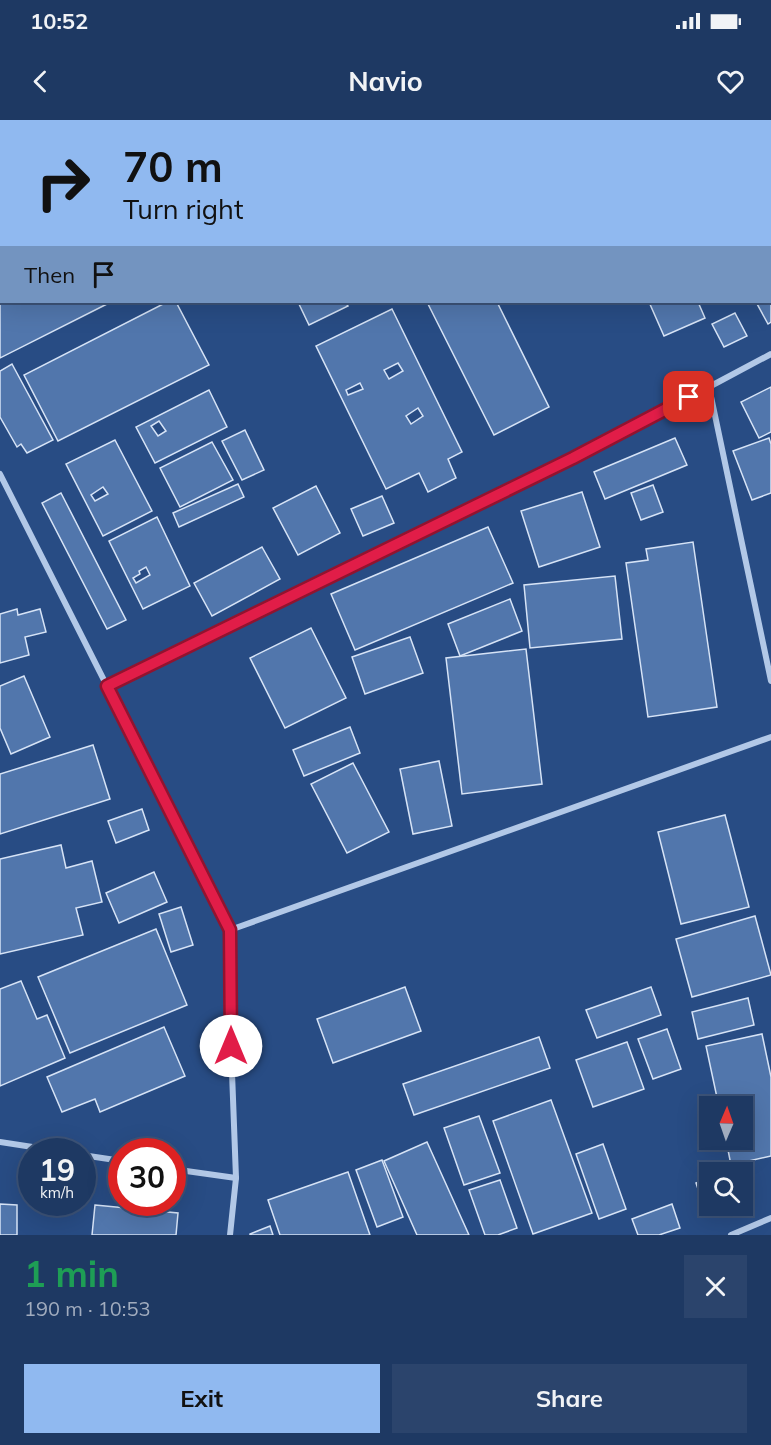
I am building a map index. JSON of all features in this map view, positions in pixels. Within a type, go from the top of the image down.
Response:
[{"type":"street","points":[[107,686],[563,463],[771,354]]},
{"type":"street","points":[[709,387],[771,681]]},
{"type":"street","points":[[0,474],[230,930],[236,1179],[230,1235]]},
{"type":"street","points":[[230,930],[771,737]]},
{"type":"street","points":[[0,1142],[18,1145]]},
{"type":"street","points":[[186,1171],[236,1179]]},
{"type":"street","points":[[731,1235],[771,1218]]},
{"type":"building","points":[[0,303],[109,303],[0,358]]},
{"type":"building","points":[[165,303],[177,303],[209,365],[58,441],[24,375]]},
{"type":"building","points":[[298,303],[346,303],[348,306],[309,325]]},
{"type":"building","points":[[428,303],[497,303],[549,407],[494,435]]},
{"type":"building","points":[[649,303],[698,303],[705,318],[664,336]]},
{"type":"building","points":[[757,303],[771,303],[771,322],[768,324]]},
{"type":"building","points":[[392,309],[462,452],[448,459],[456,478],[428,492],[419,473],[386,489],[316,346]],"holes":[[[398,363],[403,371],[389,379],[384,370]],[[360,383],[363,389],[348,395],[346,390]],[[418,408],[423,416],[411,424],[406,416]]]},
{"type":"building","points":[[735,313],[747,336],[724,347],[712,324]]},
{"type":"building","points":[[12,364],[53,440],[27,453],[21,444],[17,447],[0,417],[0,371]]},
{"type":"building","points":[[771,387],[771,432],[759,438],[741,402]]},
{"type":"building","points":[[209,390],[227,427],[155,463],[136,427]],"holes":[[[159,421],[166,431],[158,436],[151,426]]]},
{"type":"building","points":[[245,430],[264,470],[242,480],[222,441]]},
{"type":"building","points":[[675,438],[687,465],[605,499],[594,472]]},
{"type":"building","points":[[769,438],[771,493],[752,500],[733,451]]},
{"type":"building","points":[[115,440],[152,511],[103,536],[66,464]],"holes":[[[103,487],[108,494],[95,501],[91,495]]]},
{"type":"building","points":[[212,442],[233,480],[180,507],[160,468]]},
{"type":"building","points":[[238,484],[244,497],[179,527],[173,513]]},
{"type":"building","points":[[653,485],[663,512],[641,520],[631,493]]},
{"type":"building","points":[[316,486],[340,533],[298,555],[273,508]]},
{"type":"building","points":[[582,492],[600,547],[539,567],[521,511]]},
{"type":"building","points":[[61,493],[126,620],[107,629],[42,503]]},
{"type":"building","points":[[382,496],[394,523],[363,536],[351,509]]},
{"type":"building","points":[[157,517],[190,586],[143,609],[109,541]],"holes":[[[146,567],[150,575],[136,583],[133,578]]]},
{"type":"building","points":[[488,527],[513,583],[355,650],[331,594]]},
{"type":"building","points":[[693,542],[717,707],[648,717],[626,563],[648,560],[646,549]]},
{"type":"building","points":[[262,547],[280,579],[212,616],[194,583]]},
{"type":"building","points":[[615,576],[622,639],[530,648],[524,585]]},
{"type":"building","points":[[510,599],[522,631],[460,656],[448,624]]},
{"type":"building","points":[[17,609],[18,615],[40,609],[46,632],[25,637],[29,655],[0,663],[0,614]]},
{"type":"building","points":[[311,628],[346,698],[285,728],[250,658]]},
{"type":"building","points":[[410,637],[423,673],[365,694],[352,657]]},
{"type":"building","points":[[526,649],[542,784],[462,794],[446,658]]},
{"type":"building","points":[[24,676],[50,737],[11,754],[0,728],[0,686]]},
{"type":"building","points":[[350,727],[360,753],[304,776],[293,750]]},
{"type":"building","points":[[93,745],[110,799],[0,834],[0,774]]},
{"type":"building","points":[[439,761],[452,826],[413,834],[400,769]]},
{"type":"building","points":[[353,763],[389,832],[347,853],[311,784]]},
{"type":"building","points":[[142,809],[149,830],[116,843],[108,821]]},
{"type":"building","points":[[725,815],[749,907],[681,924],[658,832]]},
{"type":"building","points":[[61,845],[66,868],[92,861],[102,902],[76,908],[83,935],[0,954],[0,859]]},
{"type":"building","points":[[154,872],[167,902],[119,923],[106,893]]},
{"type":"building","points":[[181,907],[193,945],[171,952],[159,914]]},
{"type":"building","points":[[755,916],[771,975],[692,997],[676,939]]},
{"type":"building","points":[[156,929],[187,1005],[70,1053],[38,977]]},
{"type":"building","points":[[21,981],[37,1019],[47,1015],[65,1058],[0,1086],[0,989]]},
{"type":"building","points":[[405,987],[421,1031],[333,1063],[317,1019]]},
{"type":"building","points":[[651,987],[661,1015],[597,1038],[586,1010]]},
{"type":"building","points":[[748,998],[754,1025],[698,1039],[692,1012]]},
{"type":"building","points":[[164,1027],[185,1076],[100,1112],[95,1099],[62,1112],[47,1077]]},
{"type":"building","points":[[667,1029],[681,1069],[653,1079],[638,1039]]},
{"type":"building","points":[[762,1034],[771,1077],[771,1156],[744,1162],[730,1162],[728,1150],[753,1150],[753,1096],[717,1096],[706,1046]]},
{"type":"building","points":[[539,1037],[550,1068],[414,1115],[403,1084]]},
{"type":"building","points":[[627,1042],[644,1089],[593,1107],[576,1060]]},
{"type":"building","points":[[551,1100],[592,1213],[533,1234],[493,1121]]},
{"type":"building","points":[[479,1116],[500,1173],[464,1185],[444,1128]]},
{"type":"building","points":[[427,1142],[469,1235],[417,1235],[384,1161]]},
{"type":"building","points":[[603,1144],[626,1209],[599,1219],[576,1154]]},
{"type":"building","points":[[382,1160],[403,1217],[377,1227],[356,1170]]},
{"type":"building","points":[[348,1172],[370,1235],[280,1235],[268,1200]]},
{"type":"building","points":[[500,1180],[517,1228],[498,1235],[485,1235],[469,1190]]},
{"type":"building","points":[[0,1204],[17,1205],[17,1235],[0,1235]]},
{"type":"building","points":[[672,1204],[680,1228],[659,1235],[638,1235],[632,1219]]},
{"type":"building","points":[[96,1205],[108,1206],[108,1216],[178,1216],[176,1235],[92,1235]]},
{"type":"building","points":[[270,1226],[273,1235],[250,1235],[250,1234]]},
{"type":"route","points":[[231,1046],[230,930],[107,686],[573,458],[689,397]]}]
